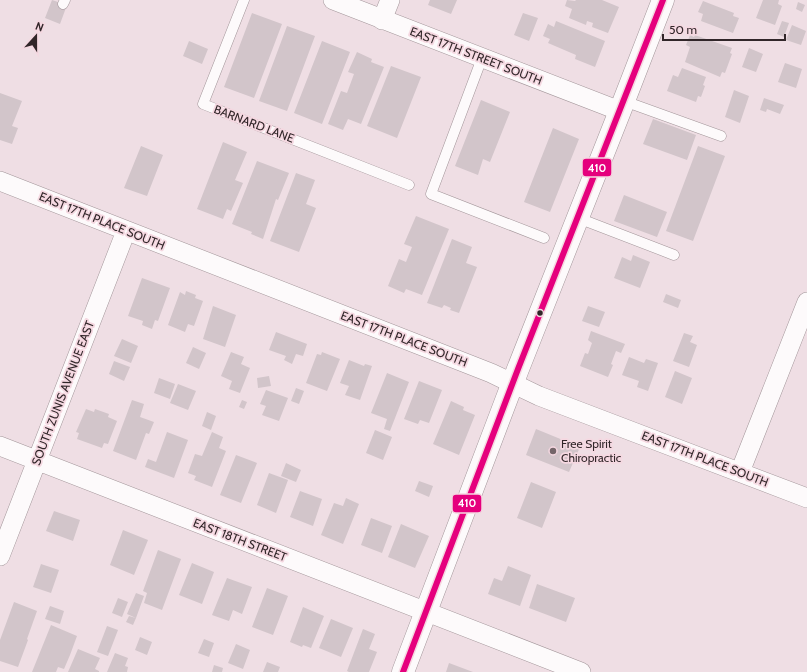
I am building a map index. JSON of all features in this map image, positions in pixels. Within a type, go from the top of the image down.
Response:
[{"type":"main road","points":[[403,672],[512,383],[663,0]]},
{"type":"street","name":"EAST 17TH STREET SOUTH","points":[[333,0],[482,58],[622,106]]},
{"type":"street","points":[[382,20],[390,0]]},
{"type":"street","name":"EAST 17TH PLACE SOUTH","points":[[0,181],[491,373],[538,396],[807,498]]},
{"type":"street","name":"SOUTH ZUNIS AVENUE EAST","points":[[0,556],[126,231]]},
{"type":"street","points":[[740,472],[807,302]]},
{"type":"street","name":"EAST 18TH STREET","points":[[0,446],[581,672]]},
{"type":"lane","name":"BARNARD LANE","points":[[244,0],[203,104],[409,185]]},
{"type":"lane","points":[[482,58],[431,194],[544,238]]},
{"type":"lane","points":[[622,106],[721,136]]},
{"type":"lane","points":[[578,218],[674,255]]},
{"type":"building","points":[[52,0],[67,5],[60,24],[45,18]]},
{"type":"building","points":[[430,0],[457,0],[451,14],[428,5]]},
{"type":"building","points":[[567,0],[602,0],[619,7],[608,33],[592,27],[593,23],[587,21],[586,25],[569,18],[572,9],[565,6]]},
{"type":"building","points":[[763,0],[779,0],[778,4],[782,6],[775,25],[756,18]]},
{"type":"building","points":[[703,1],[734,13],[733,16],[739,18],[733,33],[701,21],[703,14],[698,12]]},
{"type":"building","points":[[798,2],[805,5],[802,12],[796,9]]},
{"type":"building","points":[[252,13],[282,24],[254,98],[224,87]]},
{"type":"building","points":[[523,13],[538,18],[529,41],[514,35]]},
{"type":"building","points":[[556,21],[605,41],[595,67],[575,59],[576,55],[548,43],[550,39],[543,36],[548,24],[554,27]]},
{"type":"building","points":[[782,21],[789,23],[784,37],[777,34]]},
{"type":"building","points":[[792,25],[806,31],[801,45],[786,40]]},
{"type":"building","points":[[287,26],[315,36],[287,111],[259,101]]},
{"type":"building","points":[[690,35],[694,37],[695,35],[732,48],[730,53],[732,54],[725,73],[722,72],[720,77],[685,62],[690,47],[686,45]]},
{"type":"building","points":[[189,41],[208,49],[202,64],[183,56]]},
{"type":"building","points":[[322,41],[350,52],[322,124],[294,113]]},
{"type":"building","points":[[749,48],[763,54],[756,72],[742,67]]},
{"type":"building","points":[[357,52],[372,59],[371,62],[384,67],[361,124],[348,119],[343,130],[328,124],[341,91],[347,93],[354,74],[348,72]]},
{"type":"building","points":[[785,63],[802,69],[796,88],[778,82]]},
{"type":"building","points":[[391,66],[421,77],[397,138],[367,126]]},
{"type":"building","points":[[682,68],[706,77],[703,85],[705,86],[701,97],[698,96],[696,102],[667,91],[673,75],[678,77]]},
{"type":"building","points":[[734,90],[749,96],[740,123],[725,117]]},
{"type":"building","points":[[0,93],[22,101],[12,126],[18,128],[12,144],[0,140]]},
{"type":"building","points":[[764,98],[784,105],[780,114],[767,109],[766,112],[760,110]]},
{"type":"building","points":[[481,100],[510,112],[490,162],[483,159],[478,175],[455,166]]},
{"type":"building","points":[[653,119],[696,135],[687,160],[643,144]]},
{"type":"building","points":[[553,128],[579,139],[550,212],[524,202]]},
{"type":"building","points":[[223,142],[247,152],[235,180],[243,183],[231,211],[227,209],[223,219],[197,209]]},
{"type":"building","points":[[141,146],[163,155],[147,196],[124,188]]},
{"type":"building","points":[[698,146],[725,156],[693,241],[666,231]]},
{"type":"building","points":[[257,161],[289,173],[278,200],[276,199],[263,239],[251,234],[252,232],[232,224]]},
{"type":"building","points":[[296,173],[315,180],[306,204],[316,208],[299,252],[270,241]]},
{"type":"building","points":[[624,195],[667,212],[657,237],[614,221]]},
{"type":"building","points":[[416,216],[449,229],[422,295],[406,289],[404,293],[388,286],[399,259],[406,262],[412,247],[404,244]]},
{"type":"building","points":[[452,239],[472,247],[466,263],[477,267],[459,313],[450,310],[451,308],[444,305],[442,308],[427,303]]},
{"type":"building","points":[[633,255],[650,262],[640,288],[614,278],[622,257],[631,261]]},
{"type":"building","points":[[142,278],[170,288],[158,321],[155,320],[152,329],[142,325],[143,321],[128,316]]},
{"type":"building","points":[[186,291],[196,295],[195,298],[203,301],[194,326],[188,324],[185,332],[168,325],[180,292],[185,295]]},
{"type":"building","points":[[666,294],[681,300],[678,308],[663,302]]},
{"type":"building","points":[[213,306],[236,315],[225,347],[203,339]]},
{"type":"building","points":[[588,306],[605,312],[599,327],[582,321]]},
{"type":"building","points":[[591,331],[625,344],[621,353],[616,351],[611,364],[613,365],[608,377],[580,366],[585,353],[588,354],[592,343],[588,340]]},
{"type":"building","points":[[276,332],[307,344],[303,356],[296,354],[292,364],[284,360],[286,356],[269,350]]},
{"type":"building","points":[[684,333],[693,336],[690,342],[697,345],[689,367],[673,361]]},
{"type":"building","points":[[122,339],[138,346],[131,363],[114,356]]},
{"type":"building","points":[[193,347],[206,353],[199,369],[186,363]]},
{"type":"building","points":[[231,352],[244,357],[241,364],[250,368],[240,393],[229,389],[232,381],[221,376]]},
{"type":"building","points":[[322,352],[340,359],[327,391],[306,383],[317,354],[321,355]]},
{"type":"building","points":[[629,357],[644,363],[646,359],[658,363],[648,391],[637,387],[639,381],[622,375]]},
{"type":"building","points":[[349,360],[364,366],[365,364],[372,366],[360,400],[345,395],[349,386],[340,383]]},
{"type":"building","points":[[114,361],[130,367],[124,381],[109,374]]},
{"type":"building","points":[[675,371],[692,378],[682,404],[665,397]]},
{"type":"building","points":[[387,373],[409,382],[390,431],[384,429],[387,419],[371,413]]},
{"type":"building","points":[[269,376],[271,386],[258,388],[257,378]]},
{"type":"building","points":[[159,378],[175,384],[170,399],[154,393]]},
{"type":"building","points":[[419,381],[442,390],[429,423],[420,420],[418,424],[404,419]]},
{"type":"building","points":[[178,384],[196,391],[188,410],[170,403]]},
{"type":"building","points":[[296,388],[304,391],[299,404],[291,401]]},
{"type":"building","points":[[266,390],[288,398],[279,421],[262,415],[266,406],[260,404]]},
{"type":"building","points":[[132,400],[144,404],[140,417],[154,422],[149,434],[146,433],[136,460],[113,451]]},
{"type":"building","points":[[242,400],[247,402],[244,409],[239,407]]},
{"type":"building","points":[[451,401],[464,407],[463,410],[475,415],[459,455],[433,444]]},
{"type":"building","points":[[86,409],[94,412],[95,409],[109,414],[108,417],[117,421],[108,444],[104,443],[102,448],[77,439],[79,433],[76,432]]},
{"type":"building","points":[[207,412],[216,416],[211,430],[202,426]]},
{"type":"building","name":"Free Spirit Chiropractic","points":[[536,429],[580,447],[569,472],[526,455]]},
{"type":"building","points":[[375,430],[392,437],[383,460],[366,453]]},
{"type":"building","points":[[167,432],[188,440],[174,478],[145,467],[148,459],[156,462]]},
{"type":"building","points":[[212,432],[223,437],[219,448],[226,451],[212,487],[194,480],[196,476],[188,473],[195,454],[202,456]]},
{"type":"building","points":[[236,455],[257,463],[241,503],[220,495]]},
{"type":"building","points":[[286,463],[301,470],[296,482],[281,476]]},
{"type":"building","points":[[269,473],[288,480],[276,513],[257,505]]},
{"type":"building","points":[[419,481],[433,486],[429,497],[415,491]]},
{"type":"building","points":[[531,482],[556,492],[542,528],[517,518]]},
{"type":"building","points":[[300,491],[322,499],[313,526],[290,517]]},
{"type":"building","points":[[346,498],[359,504],[343,544],[321,535],[334,503],[343,506]]},
{"type":"building","points":[[54,511],[80,520],[73,541],[46,531]]},
{"type":"building","points":[[371,518],[392,526],[382,553],[361,545]]},
{"type":"building","points":[[401,524],[429,536],[415,568],[388,557]]},
{"type":"building","points":[[123,530],[148,540],[134,575],[110,565]]},
{"type":"building","points":[[158,550],[181,559],[162,610],[144,603],[147,593],[143,591]]},
{"type":"building","points":[[192,563],[214,572],[202,604],[179,595]]},
{"type":"building","points":[[41,564],[59,570],[51,593],[33,587]]},
{"type":"building","points":[[508,566],[531,575],[520,606],[488,594],[494,578],[502,581]]},
{"type":"building","points":[[227,578],[252,587],[242,614],[233,610],[229,621],[212,615]]},
{"type":"building","points":[[537,584],[575,598],[566,622],[529,608]]},
{"type":"building","points":[[267,588],[288,596],[273,635],[252,627]]},
{"type":"building","points":[[136,593],[144,596],[136,618],[127,614]]},
{"type":"building","points":[[118,598],[128,602],[122,617],[112,613]]},
{"type":"building","points":[[14,602],[37,611],[18,667],[0,661],[0,640]]},
{"type":"building","points":[[50,606],[64,611],[60,624],[45,619]]},
{"type":"building","points":[[303,607],[324,616],[311,648],[303,645],[302,647],[290,642]]},
{"type":"building","points":[[129,616],[136,618],[133,625],[126,622]]},
{"type":"building","points":[[331,619],[353,628],[341,657],[319,648]]},
{"type":"building","points":[[51,625],[77,636],[70,655],[64,669],[58,667],[56,672],[32,672]]},
{"type":"building","points":[[107,626],[118,630],[108,656],[97,652]]},
{"type":"building","points":[[363,629],[375,634],[369,649],[377,652],[369,672],[349,672],[347,671]]},
{"type":"building","points":[[140,637],[152,642],[147,655],[135,650]]},
{"type":"building","points":[[204,639],[214,643],[209,657],[198,653]]},
{"type":"building","points":[[236,644],[250,650],[243,669],[228,663]]},
{"type":"building","points":[[78,649],[100,658],[95,669],[99,672],[68,672]]},
{"type":"building","points":[[115,653],[128,658],[125,666],[128,667],[127,672],[107,672]]},
{"type":"building","points":[[267,662],[280,667],[278,672],[263,672]]},
{"type":"building","points":[[449,663],[473,672],[446,672]]},
{"type":"building","points":[[214,665],[223,668],[222,672],[212,672]]},
{"type":"transit line","name":"410","points":[[403,672],[518,369],[663,0]]},
{"type":"place","name":"Free Spirit Chiropractic","points":[[553,451]]}]
